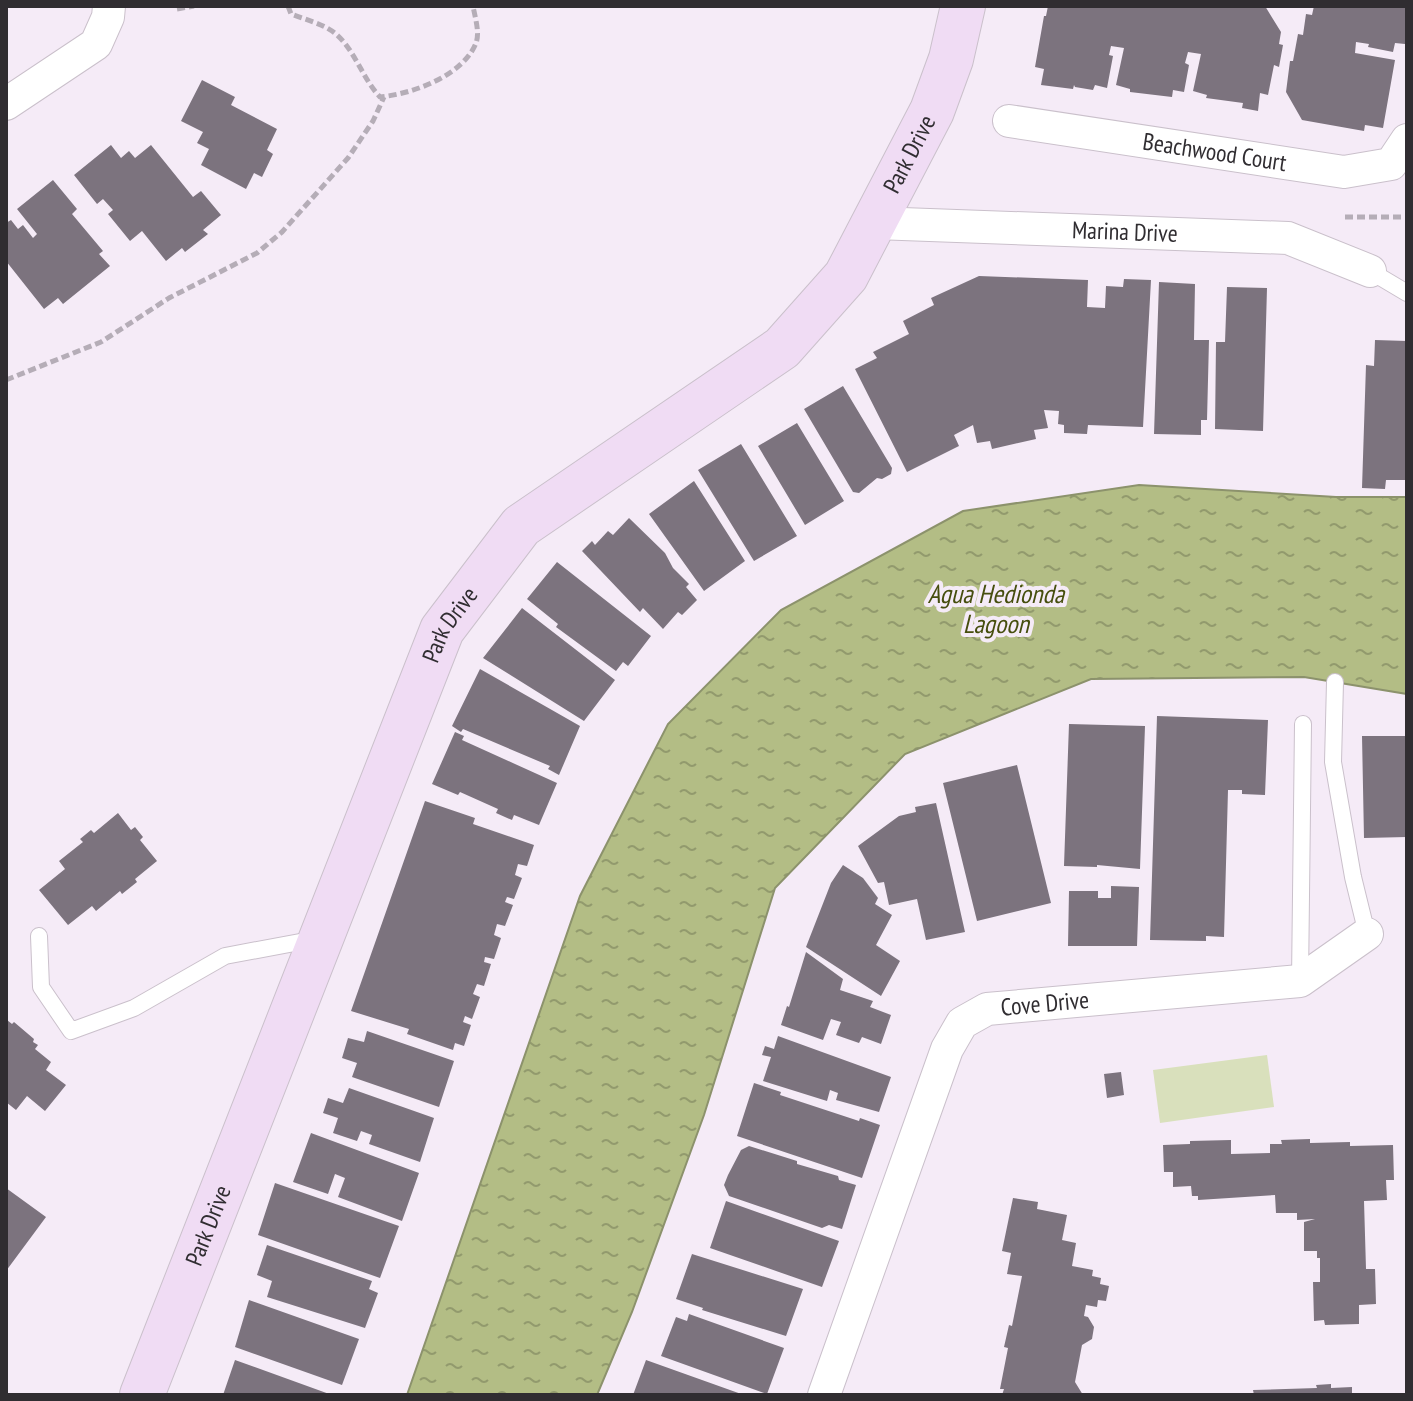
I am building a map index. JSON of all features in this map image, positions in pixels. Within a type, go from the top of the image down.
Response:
[{"type":"street","points":[[6,104],[96,44],[108,17],[109,6]]},
{"type":"street","name":"Park Drive","points":[[142,1395],[442,630],[521,526],[782,348],[846,276],[932,111],[951,59],[963,6]]},
{"type":"street","name":"Beachwood Court","points":[[1009,121],[1344,172],[1391,164],[1407,140]]},
{"type":"street","name":"Marina Drive","points":[[875,223],[1288,238],[1370,271]]},
{"type":"street","name":"Cove Drive","points":[[824,1395],[947,1049],[962,1023],[987,1009],[1300,981],[1367,934]]},
{"type":"lane","points":[[1370,271],[1407,293]]},
{"type":"lane","points":[[1335,682],[1333,762],[1353,877],[1367,934]]},
{"type":"lane","points":[[1300,981],[1303,724]]},
{"type":"lane","points":[[39,936],[41,987],[71,1031],[134,1008],[225,956],[321,938]]},
{"type":"path","points":[[177,9],[194,6]]},
{"type":"path","points":[[288,6],[291,14],[329,29],[340,37],[370,87],[380,97],[420,86],[466,60],[477,41],[473,6]]},
{"type":"path","points":[[6,380],[101,342],[169,298],[257,253],[282,232],[348,158],[373,121],[384,97]]},
{"type":"path","points":[[1345,217],[1407,217]]},
{"type":"shaded area","points":[[1267,1055],[1274,1107],[1160,1123],[1153,1070]]},
{"type":"water","name":"Agua Hedionda Lagoon","points":[[1139,485],[1336,497],[1407,497],[1407,694],[1304,677],[1091,679],[905,754],[775,888],[704,1115],[632,1312],[597,1395],[407,1395],[580,896],[668,724],[781,610],[963,511]]},
{"type":"building","points":[[1048,6],[1265,6],[1281,32],[1279,44],[1283,45],[1279,67],[1274,65],[1268,95],[1260,93],[1258,111],[1242,108],[1243,103],[1206,98],[1207,95],[1193,91],[1201,54],[1188,52],[1184,92],[1173,90],[1172,97],[1130,92],[1130,89],[1116,85],[1124,48],[1111,46],[1109,55],[1113,56],[1107,88],[1095,85],[1093,90],[1074,85],[1073,89],[1041,85],[1044,69],[1035,67]]},
{"type":"building","points":[[1314,6],[1407,6],[1405,44],[1395,43],[1393,52],[1356,42],[1355,53],[1395,60],[1383,128],[1365,125],[1364,131],[1302,120],[1286,92],[1298,34],[1303,35],[1306,14],[1312,15]]},
{"type":"building","points":[[202,80],[235,97],[231,105],[277,129],[267,150],[273,154],[262,177],[254,173],[246,189],[201,165],[209,149],[197,143],[203,132],[181,121]]},
{"type":"building","points":[[111,145],[121,158],[129,151],[135,158],[151,145],[193,197],[201,191],[221,215],[203,230],[208,234],[185,252],[182,248],[166,261],[142,231],[130,241],[108,214],[113,210],[103,199],[97,204],[74,175]]},
{"type":"building","points":[[53,180],[77,209],[72,214],[103,251],[99,254],[110,266],[63,304],[58,298],[44,309],[6,261],[6,223],[11,220],[18,229],[23,225],[33,238],[37,234],[17,209]]},
{"type":"building","points":[[979,276],[1088,280],[1087,307],[1105,308],[1106,286],[1123,287],[1124,279],[1151,280],[1143,427],[1088,425],[1087,434],[1064,433],[1064,425],[1058,424],[1059,411],[1044,410],[1048,428],[1034,430],[1036,439],[992,449],[990,441],[977,443],[973,425],[954,435],[959,446],[907,472],[855,369],[877,358],[873,352],[909,334],[903,321],[934,305],[931,298]]},
{"type":"building","points":[[1159,282],[1195,284],[1194,340],[1209,340],[1207,420],[1201,420],[1201,435],[1154,434]]},
{"type":"building","points":[[1227,287],[1267,288],[1263,431],[1215,429],[1216,342],[1225,342]]},
{"type":"building","points":[[1375,340],[1407,341],[1407,480],[1386,480],[1385,489],[1362,488],[1366,365],[1374,366]]},
{"type":"building","points":[[843,386],[892,468],[891,474],[877,478],[859,493],[853,492],[804,409]]},
{"type":"building","points":[[797,423],[844,501],[805,525],[758,446]]},
{"type":"building","points":[[741,444],[797,536],[754,561],[698,470]]},
{"type":"building","points":[[694,481],[745,561],[704,591],[649,514]]},
{"type":"building","points":[[629,518],[665,553],[697,600],[682,615],[678,612],[663,629],[643,608],[640,612],[582,551],[592,541],[595,545],[608,531],[613,535]]},
{"type":"building","points":[[557,562],[651,636],[628,666],[623,662],[616,671],[556,627],[558,624],[527,599]]},
{"type":"building","points":[[522,608],[615,680],[584,721],[483,658]]},
{"type":"building","points":[[480,669],[580,726],[559,775],[548,769],[550,766],[452,726]]},
{"type":"building","points":[[1157,716],[1268,720],[1265,795],[1228,790],[1224,937],[1206,936],[1206,941],[1150,940]]},
{"type":"building","points":[[1069,724],[1145,726],[1140,869],[1064,866]]},
{"type":"building","points":[[455,732],[464,736],[462,740],[557,783],[539,825],[514,815],[512,820],[496,813],[498,809],[460,792],[458,795],[432,784]]},
{"type":"building","points":[[1362,736],[1407,736],[1407,837],[1364,838]]},
{"type":"building","points":[[1017,765],[1051,903],[977,921],[943,783]]},
{"type":"building","points":[[425,801],[475,818],[473,824],[534,845],[527,866],[518,864],[515,875],[522,878],[514,899],[507,897],[505,902],[513,905],[505,926],[497,924],[494,935],[501,938],[494,959],[485,957],[484,962],[491,964],[484,986],[477,984],[473,994],[480,997],[472,1019],[465,1016],[463,1022],[471,1025],[464,1046],[455,1043],[453,1050],[407,1034],[409,1029],[351,1011]]},
{"type":"building","points":[[936,803],[965,932],[926,940],[917,899],[889,905],[884,882],[878,883],[858,846],[899,816],[916,812],[915,807]]},
{"type":"building","points":[[118,813],[131,830],[135,827],[143,837],[140,840],[157,861],[122,894],[120,891],[96,911],[92,906],[68,925],[39,890],[65,869],[59,861],[83,842],[80,839],[91,830],[94,833]]},
{"type":"building","points":[[843,865],[863,878],[878,898],[875,904],[892,915],[876,945],[900,961],[881,996],[806,947],[831,883]]},
{"type":"building","points":[[1111,886],[1139,887],[1137,946],[1068,946],[1069,891],[1098,891],[1098,898],[1111,898]]},
{"type":"building","points":[[806,952],[843,979],[840,990],[873,1001],[870,1007],[891,1015],[881,1044],[862,1037],[859,1043],[836,1035],[841,1022],[831,1019],[823,1040],[781,1025]]},
{"type":"building","points":[[7,1020],[34,1039],[33,1042],[38,1045],[35,1049],[51,1062],[46,1070],[66,1085],[45,1111],[27,1096],[16,1110],[6,1102]]},
{"type":"building","points":[[367,1031],[454,1061],[439,1107],[352,1077],[357,1063],[342,1058],[348,1038],[364,1042]]},
{"type":"building","points":[[778,1036],[891,1077],[879,1112],[836,1100],[838,1093],[830,1090],[827,1101],[763,1081],[771,1057],[762,1055],[765,1046],[774,1049]]},
{"type":"building","points":[[1121,1072],[1124,1095],[1107,1098],[1104,1074]]},
{"type":"building","points":[[754,1083],[781,1092],[780,1095],[880,1125],[862,1178],[737,1136]]},
{"type":"building","points":[[349,1088],[434,1118],[420,1162],[369,1144],[372,1135],[361,1131],[357,1141],[333,1133],[338,1118],[323,1113],[328,1098],[343,1103]]},
{"type":"building","points":[[311,1133],[419,1173],[402,1221],[338,1197],[345,1178],[335,1174],[328,1194],[293,1182]]},
{"type":"building","points":[[1310,1139],[1310,1143],[1350,1142],[1350,1146],[1393,1145],[1394,1180],[1386,1180],[1387,1200],[1364,1201],[1366,1269],[1375,1269],[1376,1304],[1359,1305],[1359,1324],[1325,1325],[1324,1320],[1314,1321],[1313,1282],[1320,1282],[1320,1258],[1317,1258],[1317,1251],[1304,1251],[1304,1222],[1315,1219],[1297,1220],[1297,1213],[1276,1213],[1275,1195],[1198,1200],[1198,1196],[1192,1196],[1191,1186],[1173,1187],[1173,1172],[1164,1172],[1163,1145],[1231,1140],[1231,1154],[1270,1153],[1270,1144],[1282,1144],[1281,1140]]},
{"type":"building","points":[[749,1146],[856,1185],[842,1229],[829,1225],[822,1228],[729,1196],[724,1185],[728,1175],[741,1150]]},
{"type":"building","points":[[275,1183],[399,1226],[380,1278],[258,1235]]},
{"type":"building","points":[[6,1188],[46,1217],[6,1271]]},
{"type":"building","points":[[1013,1198],[1038,1202],[1037,1209],[1067,1215],[1062,1240],[1076,1243],[1072,1266],[1093,1270],[1092,1276],[1101,1278],[1100,1284],[1109,1286],[1106,1301],[1098,1300],[1097,1307],[1086,1305],[1084,1316],[1094,1327],[1092,1339],[1082,1345],[1075,1382],[1083,1395],[1002,1395],[1004,1389],[1000,1389],[1008,1348],[1004,1347],[1009,1325],[1012,1326],[1022,1276],[1007,1274],[1011,1253],[1002,1251]]},
{"type":"building","points":[[726,1201],[839,1241],[822,1287],[710,1248]]},
{"type":"building","points":[[267,1245],[372,1281],[369,1289],[378,1293],[365,1328],[267,1297],[272,1281],[257,1275]]},
{"type":"building","points":[[692,1254],[803,1289],[786,1336],[676,1299]]},
{"type":"building","points":[[249,1300],[359,1339],[342,1385],[235,1347]]},
{"type":"building","points":[[689,1314],[784,1348],[767,1394],[661,1356],[676,1317],[687,1321]]},
{"type":"building","points":[[235,1360],[332,1395],[223,1395]]},
{"type":"building","points":[[646,1360],[744,1395],[633,1395]]},
{"type":"building","points":[[1331,1384],[1331,1388],[1352,1387],[1352,1395],[1254,1395],[1253,1390],[1317,1388],[1316,1385]]}]
